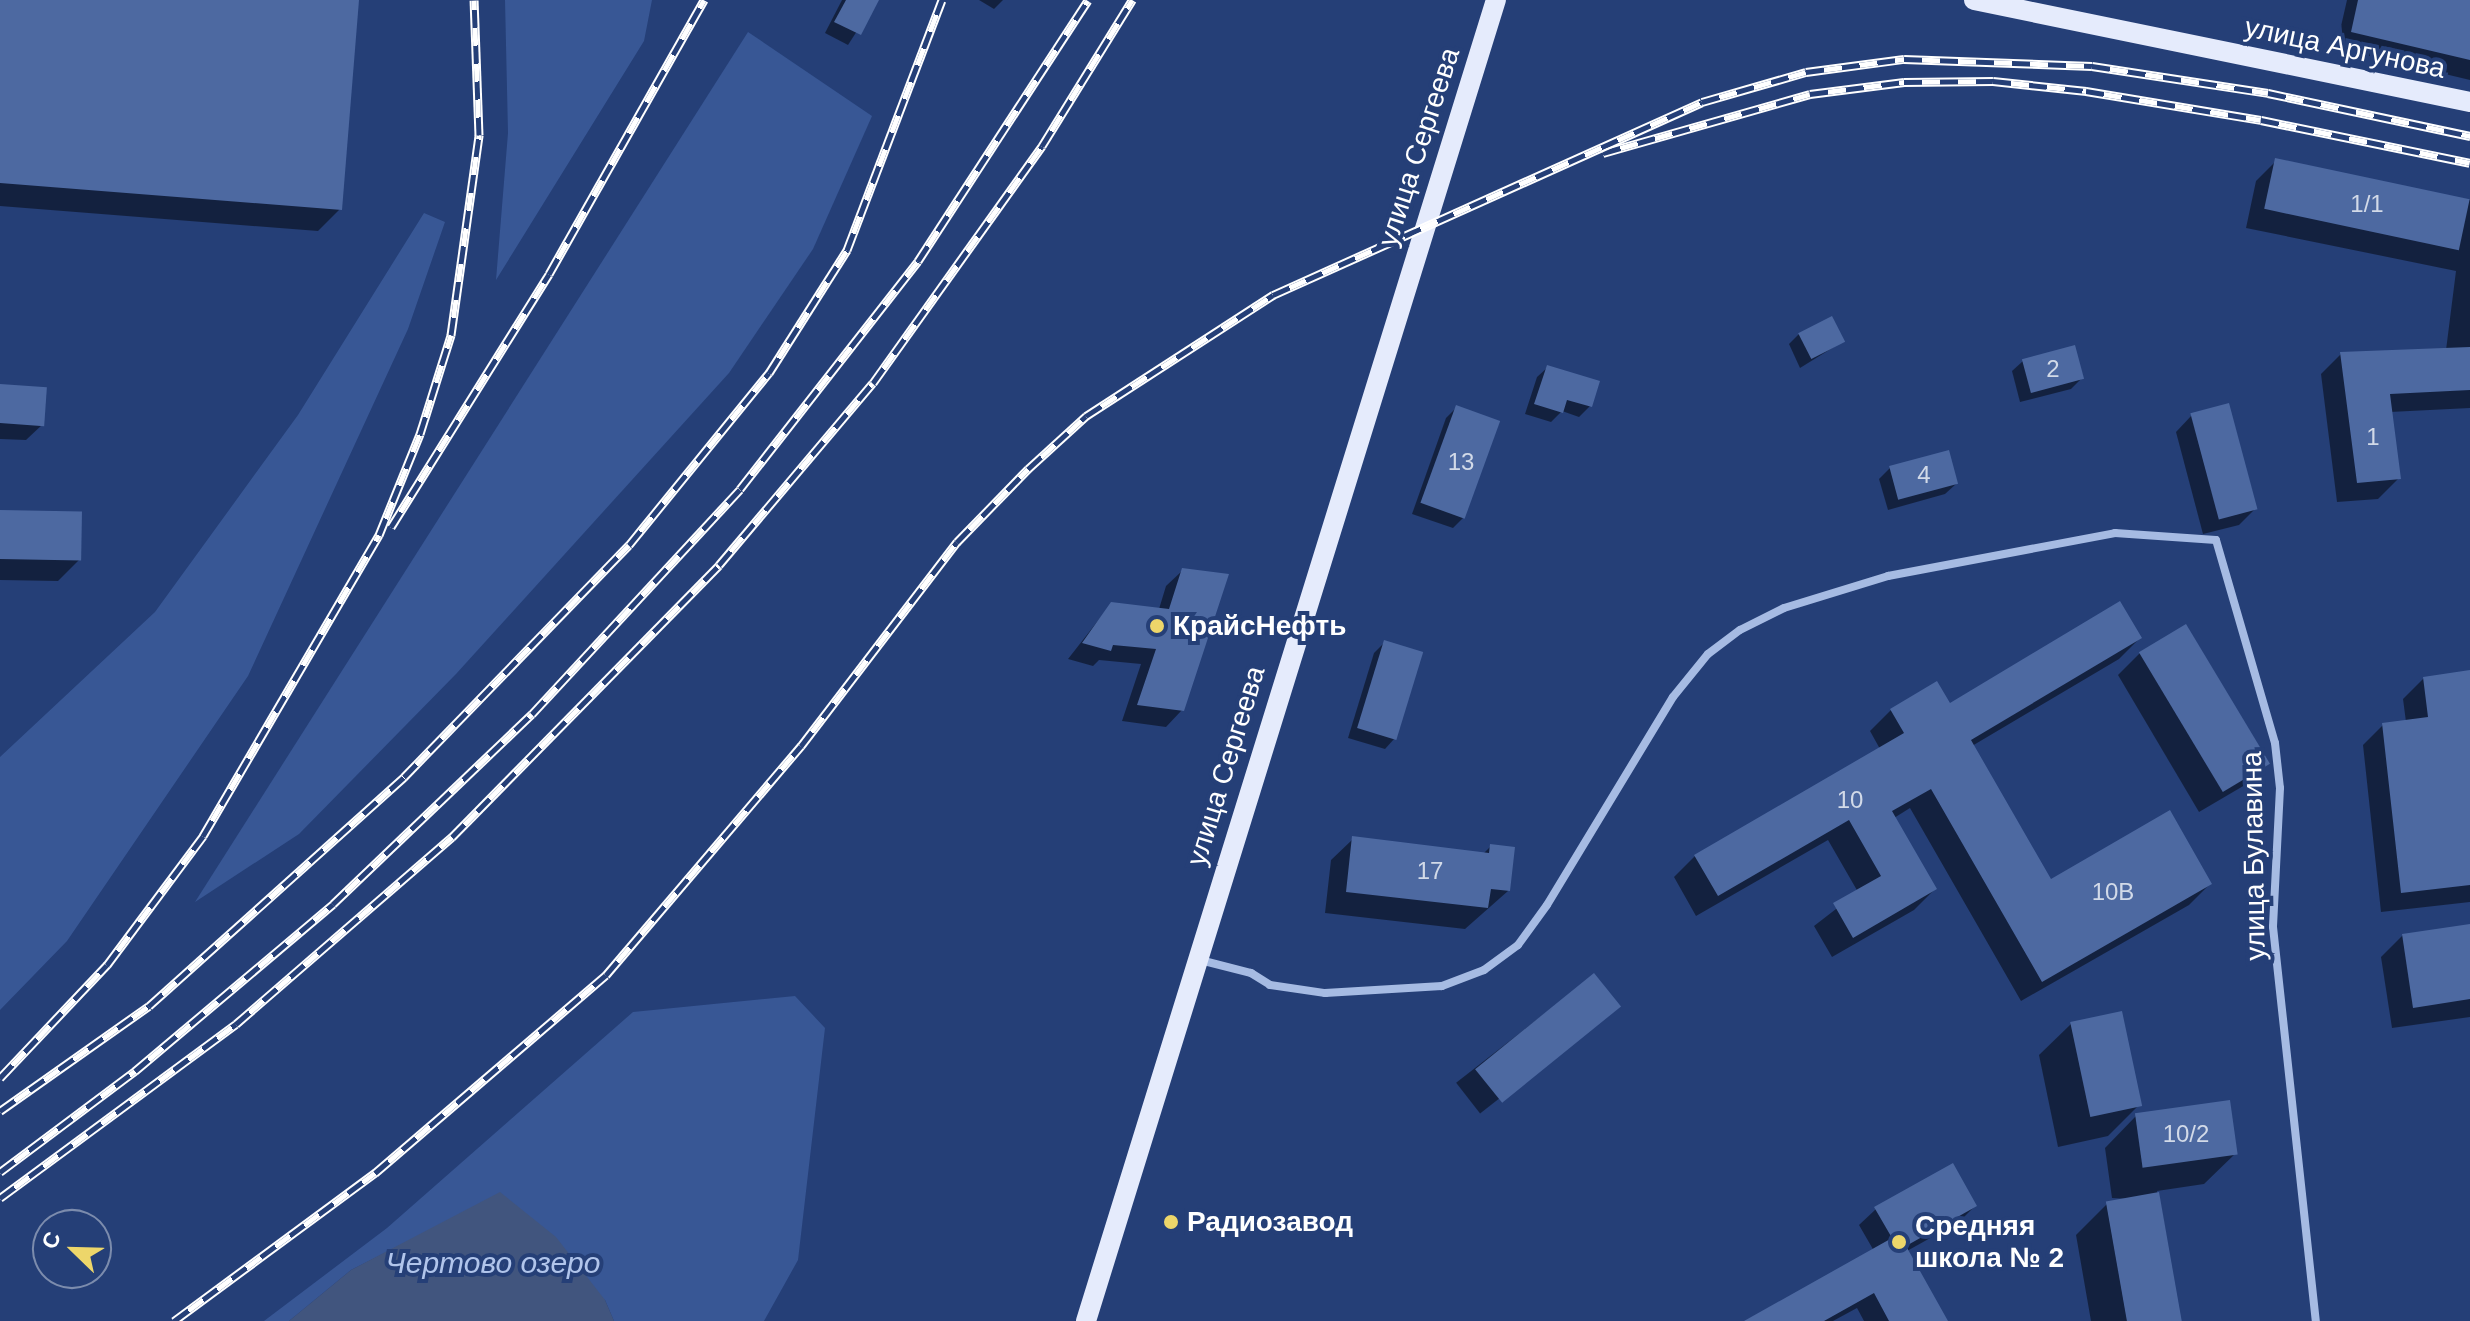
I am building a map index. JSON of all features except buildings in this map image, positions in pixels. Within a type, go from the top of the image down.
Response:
[{"type":"main road","name":"улица Сергеева","points":[[1086,1321],[1397,310],[1496,0]]},
{"type":"main road","name":"улица Аргунова","points":[[1974,0],[2470,102]]},
{"type":"street","name":"улица Булавина","points":[[1199,960],[1251,973],[1270,985],[1325,993],[1442,986],[1484,970],[1518,945],[1547,905],[1673,697],[1708,654],[1740,630],[1784,608],[1933,567],[2115,533],[2216,540],[2275,743],[2280,788],[2273,927],[2316,1321]]},
{"type":"shaded area","points":[[505,0],[652,0],[644,41],[496,280],[508,133]]},
{"type":"shaded area","points":[[748,32],[872,116],[813,249],[729,373],[456,674],[299,834],[195,902]]},
{"type":"shaded area","points":[[424,213],[445,222],[408,329],[248,676],[67,941],[0,1010],[0,757],[155,612],[298,415]]},
{"type":"shaded area","points":[[795,996],[825,1028],[798,1260],[764,1321],[614,1321],[605,1300],[422,1234],[351,1270],[289,1321],[264,1321],[387,1228],[633,1012]]},
{"type":"water","name":"Чертово озеро","points":[[500,1192],[556,1237],[605,1300],[614,1321],[289,1321],[351,1270]]},
{"type":"railway","points":[[0,1078],[107,965],[203,836],[379,535],[420,434],[451,335],[479,135],[474,0]]},
{"type":"railway","points":[[391,527],[549,274],[704,0]]},
{"type":"railway","points":[[0,1111],[149,1006],[404,777],[629,545],[769,373],[847,250],[942,0]]},
{"type":"railway","points":[[0,1172],[135,1071],[333,904],[532,714],[740,489],[918,261],[1088,0]]},
{"type":"railway","points":[[0,1198],[236,1024],[452,837],[719,565],[873,383],[1042,146],[1132,0]]},
{"type":"railway","points":[[174,1321],[375,1173],[606,975],[801,746],[957,542],[1028,469],[1086,416],[1273,295],[1702,102],[1806,72],[1904,59],[2092,66],[2268,93],[2470,136]]},
{"type":"railway","points":[[1603,153],[1810,94],[1904,82],[1993,81],[2086,91],[2261,120],[2470,163]]},
{"type":"place","name":"КрайсНефть","points":[[1157,626]]},
{"type":"place","name":"Радиозавод","points":[[1171,1222]]},
{"type":"place","name":"Средняя школа № 2","points":[[1899,1242]]}]
